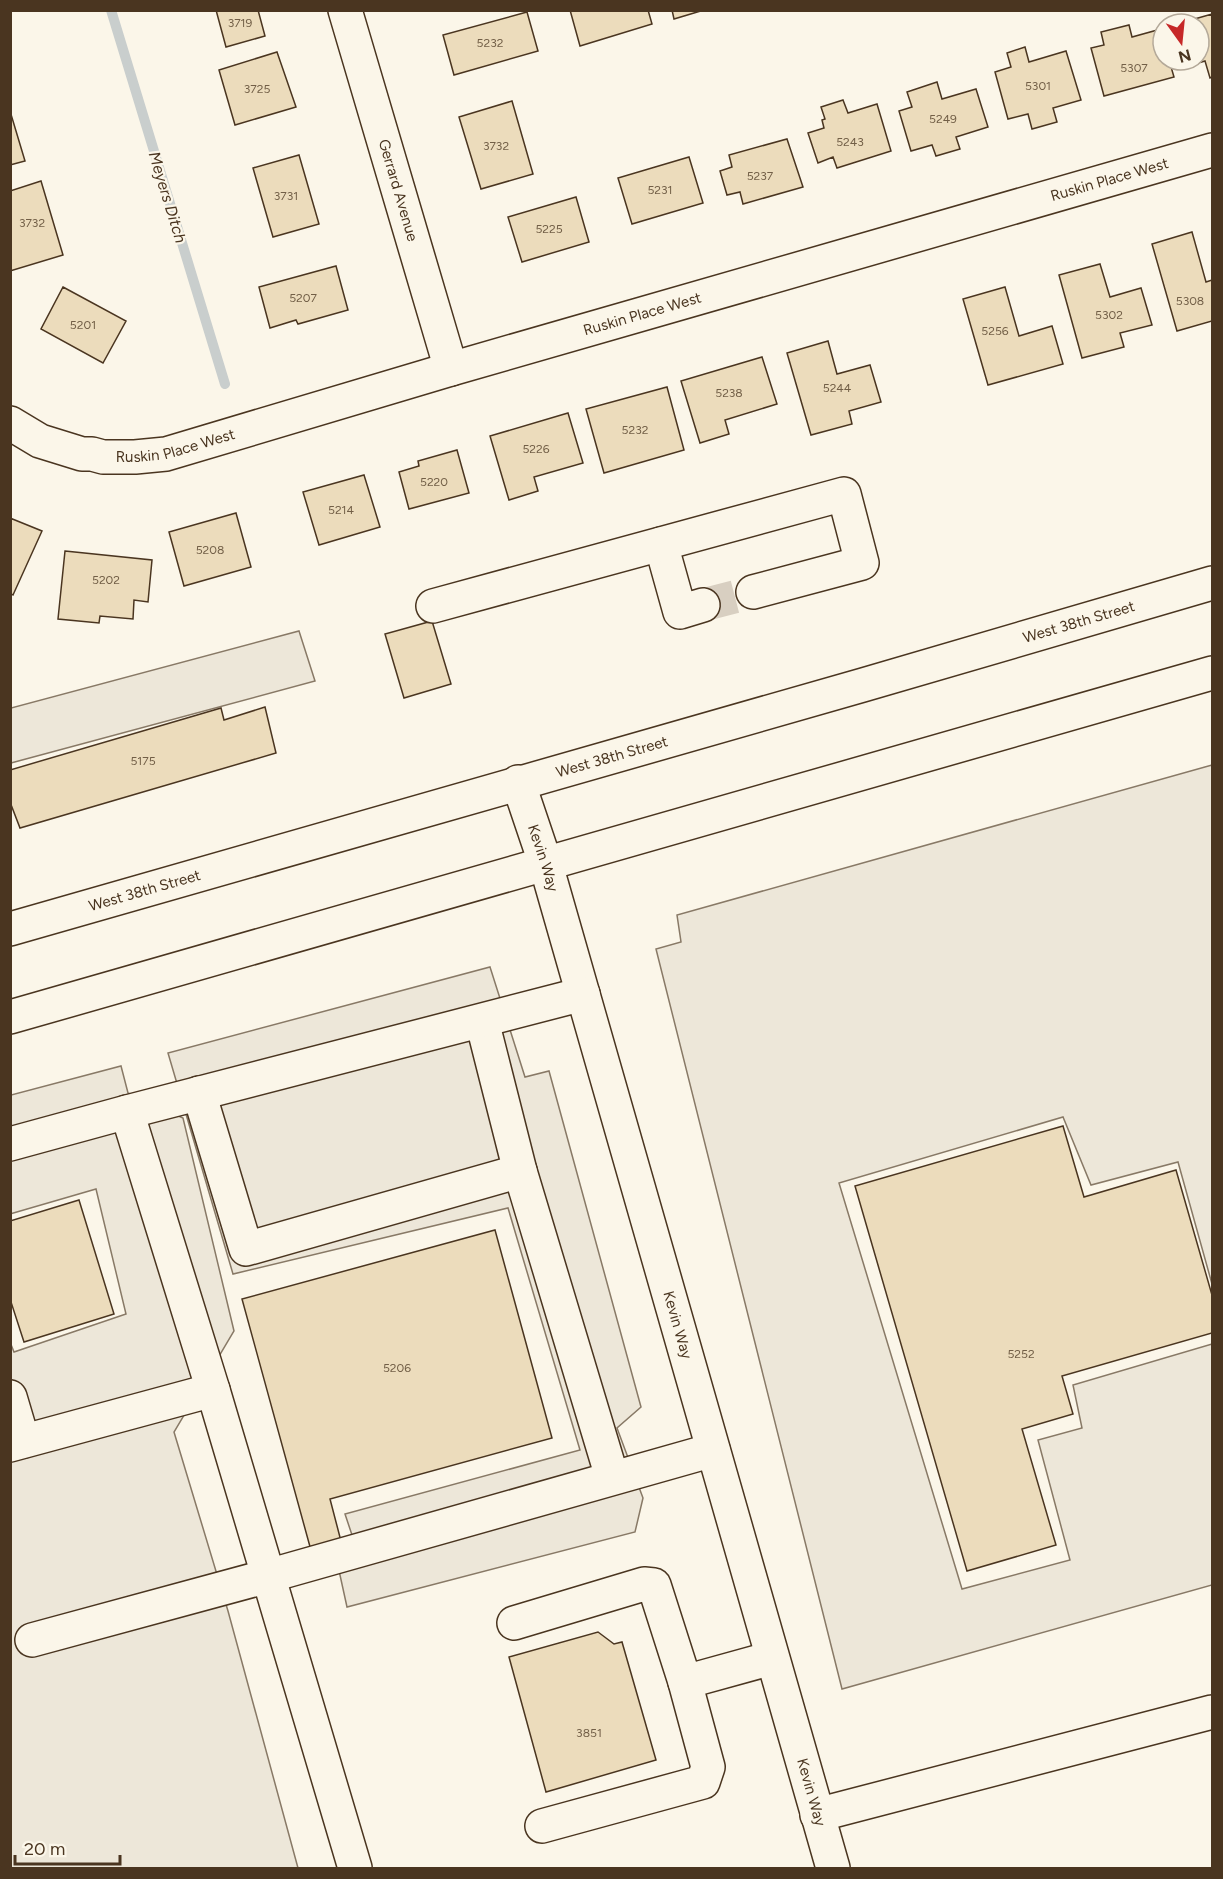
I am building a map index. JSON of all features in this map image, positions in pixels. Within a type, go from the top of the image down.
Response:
[{"type":"street","name":"Gerrard Avenue","points":[[345,10],[451,369]]},
{"type":"street","name":"Ruskin Place West","points":[[10,423],[40,441],[71,452],[103,457],[166,454],[451,369],[1212,150]]},
{"type":"street","points":[[433,606],[844,494],[862,562],[753,592]]},
{"type":"street","points":[[661,544],[680,612],[704,605]]},
{"type":"street","name":"West 38th Street","points":[[10,929],[1212,583]]},
{"type":"street","points":[[10,1017],[1212,673]]},
{"type":"street","name":"Kevin Way","points":[[518,782],[546,865],[832,1869]]},
{"type":"street","points":[[10,1143],[582,994]]},
{"type":"street","points":[[482,1021],[520,1171],[612,1477]]},
{"type":"street","points":[[199,1093],[246,1249],[520,1171]]},
{"type":"street","points":[[127,1112],[213,1390],[355,1869]]},
{"type":"street","points":[[10,1397],[17,1443],[213,1390]]},
{"type":"street","points":[[32,1640],[713,1450]]},
{"type":"street","points":[[514,1623],[644,1584],[654,1585],[685,1682],[708,1767],[703,1782],[542,1826]]},
{"type":"street","points":[[685,1682],[772,1658]]},
{"type":"street","points":[[818,1815],[1212,1712]]},
{"type":"shaded area","points":[[299,631],[315,681],[11,763],[11,708]]},
{"type":"shaded area","points":[[1212,765],[1212,1284],[1178,1162],[1091,1185],[1063,1117],[839,1183],[962,1589],[1070,1560],[1038,1440],[1082,1428],[1073,1385],[1212,1344],[1212,1585],[842,1689],[656,949],[681,942],[677,915]]},
{"type":"shaded area","points":[[490,967],[525,1077],[549,1071],[641,1407],[617,1428],[643,1498],[635,1532],[347,1607],[338,1566],[357,1550],[345,1514],[580,1450],[508,1208],[233,1274],[168,1053]]},
{"type":"shaded area","points":[[121,1066],[128,1093],[183,1118],[234,1331],[174,1432],[228,1611],[298,1868],[11,1868],[10,1342],[14,1352],[126,1314],[96,1189],[10,1214],[11,1095]]},
{"type":"building","points":[[216,10],[258,10],[265,36],[226,47]]},
{"type":"building","points":[[570,10],[648,10],[652,24],[580,46]]},
{"type":"building","points":[[672,10],[704,10],[674,19]]},
{"type":"building","points":[[527,12],[538,51],[454,75],[443,35]]},
{"type":"building","points":[[1211,14],[1212,77],[1210,78],[1208,72],[1211,72]]},
{"type":"building","points":[[1129,25],[1132,37],[1151,32],[1151,72],[1173,72],[1174,77],[1104,96],[1091,48],[1104,45],[1101,32]]},
{"type":"building","points":[[1025,47],[1029,62],[1066,51],[1081,100],[1053,108],[1057,122],[1032,129],[1028,114],[1008,119],[995,72],[1011,67],[1007,53]]},
{"type":"building","points":[[277,52],[296,107],[235,125],[219,70]]},
{"type":"building","points":[[937,82],[942,99],[976,89],[988,127],[956,137],[960,149],[936,156],[932,145],[911,151],[899,111],[912,107],[907,92]]},
{"type":"building","points":[[843,100],[848,113],[877,104],[891,151],[837,168],[833,157],[818,163],[808,133],[824,128],[822,120],[825,119],[821,107]]},
{"type":"building","points":[[512,101],[533,174],[481,189],[459,117]]},
{"type":"building","points":[[10,111],[25,161],[10,165]]},
{"type":"building","points":[[787,139],[803,187],[743,204],[740,192],[727,195],[720,171],[732,167],[729,155]]},
{"type":"building","points":[[299,155],[319,224],[273,237],[253,168]]},
{"type":"building","points":[[689,157],[703,203],[632,224],[618,178]]},
{"type":"building","points":[[41,181],[63,255],[10,271],[10,191]]},
{"type":"building","points":[[576,197],[589,242],[522,262],[508,217]]},
{"type":"building","points":[[1192,232],[1206,282],[1212,280],[1212,321],[1177,331],[1152,244]]},
{"type":"building","points":[[1100,264],[1110,297],[1141,288],[1152,325],[1120,333],[1124,347],[1082,358],[1059,275]]},
{"type":"building","points":[[336,266],[348,310],[298,324],[296,320],[270,328],[259,287]]},
{"type":"building","points":[[63,287],[126,321],[103,363],[41,329]]},
{"type":"building","points":[[1005,287],[1019,336],[1052,326],[1063,364],[988,385],[963,299]]},
{"type":"building","points":[[828,341],[837,374],[870,365],[881,402],[849,411],[852,424],[811,435],[787,353]]},
{"type":"building","points":[[762,357],[777,404],[725,420],[729,434],[700,443],[681,381]]},
{"type":"building","points":[[667,387],[684,450],[604,473],[586,409]]},
{"type":"building","points":[[568,413],[583,463],[534,477],[538,491],[509,500],[490,436]]},
{"type":"building","points":[[457,450],[469,493],[409,509],[399,472],[419,466],[418,461]]},
{"type":"building","points":[[364,475],[380,527],[319,545],[303,492]]},
{"type":"building","points":[[236,513],[251,567],[184,586],[169,532]]},
{"type":"building","points":[[10,518],[42,531],[13,595],[10,593]]},
{"type":"building","points":[[65,551],[152,560],[148,602],[134,600],[133,619],[100,616],[99,623],[58,619]]},
{"type":"building","points":[[432,621],[451,684],[404,698],[385,634]]},
{"type":"building","points":[[265,707],[276,753],[20,828],[10,802],[10,770],[221,708],[224,720]]},
{"type":"building","points":[[1063,1126],[1084,1197],[1176,1170],[1212,1295],[1212,1333],[1062,1376],[1073,1414],[1022,1429],[1056,1545],[967,1571],[855,1186]]},
{"type":"building","points":[[79,1200],[114,1314],[24,1342],[10,1299],[10,1221]]},
{"type":"building","points":[[495,1230],[552,1438],[330,1499],[342,1545],[312,1554],[242,1299]]},
{"type":"building","points":[[598,1632],[614,1644],[622,1642],[656,1760],[546,1792],[509,1657]]},
{"type":"waterway","name":"Meyers Ditch","points":[[111,10],[225,384]]},
{"type":"tunnel","points":[[703,605],[753,592]]}]
